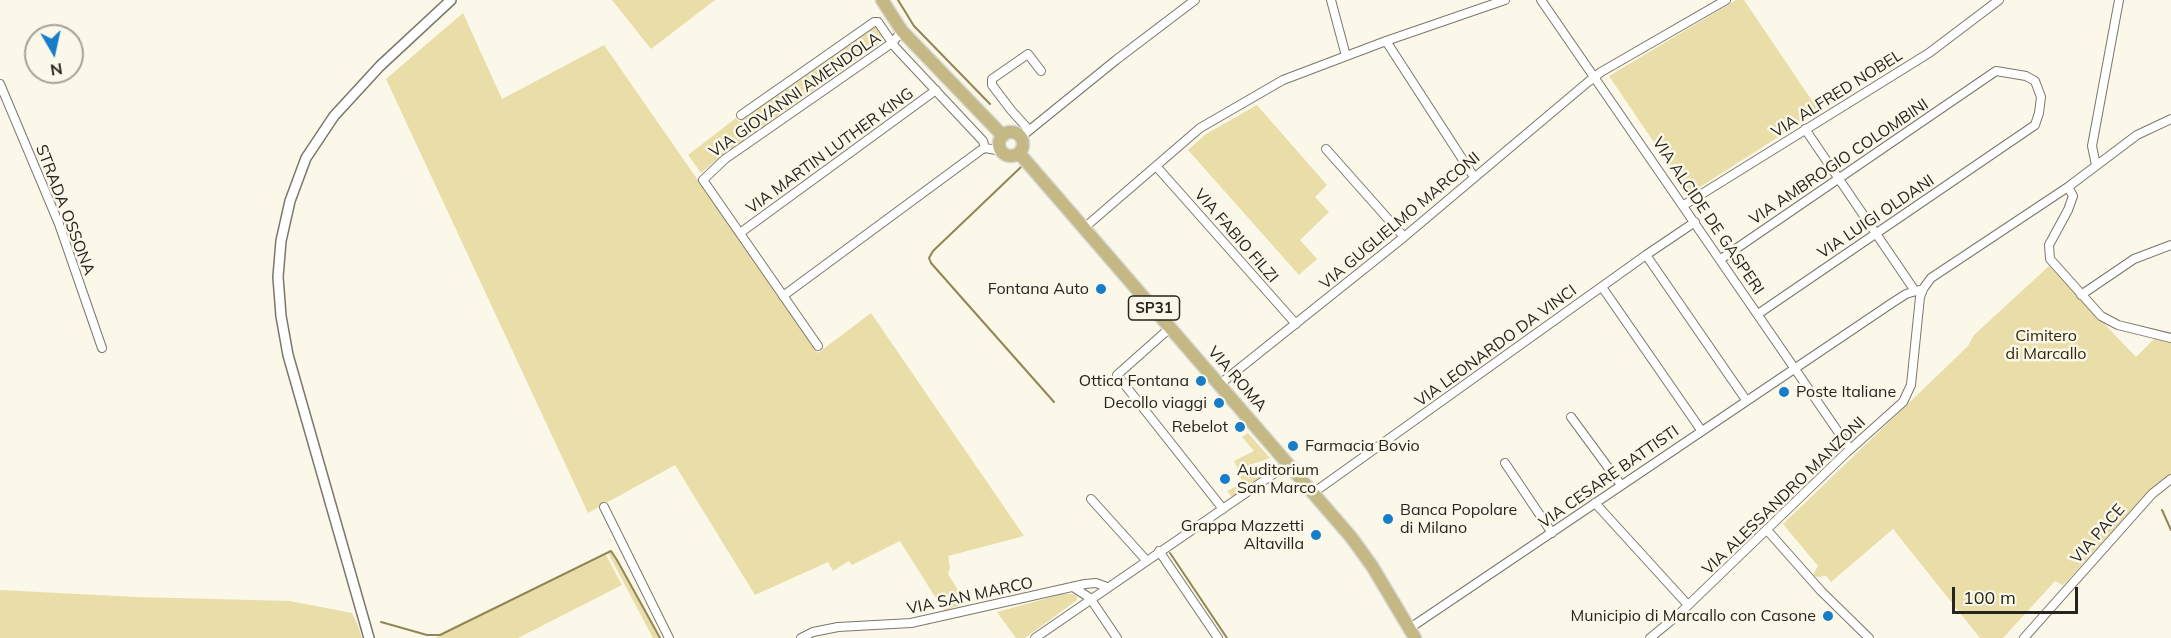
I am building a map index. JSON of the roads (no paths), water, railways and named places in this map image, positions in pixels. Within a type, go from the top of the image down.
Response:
[{"type":"main road","points":[[884,3],[902,31],[1003,136]]},
{"type":"main road","points":[[1025,133],[1019,153],[1012,156],[1002,151],[999,144],[1003,136],[1025,133]]},
{"type":"main road","name":"VIA ROMA","points":[[1019,153],[1351,537],[1372,566],[1412,633]]},
{"type":"street","points":[[369,638],[288,355],[280,316],[278,287],[281,241],[290,201],[306,158],[334,116],[380,66],[451,0]]},
{"type":"street","points":[[1041,71],[1028,54],[992,79],[993,85],[1025,133],[1195,0]]},
{"type":"street","points":[[1331,0],[1346,56]]},
{"type":"street","points":[[1084,228],[1200,128],[1283,80],[1505,0]]},
{"type":"street","name":"VIA ALCIDE DE GASPERI","points":[[1541,0],[1596,76],[1850,449]]},
{"type":"street","name":"VIA GUGLIELMO MARCONI","points":[[1220,384],[1404,237],[1596,76],[1726,0]]},
{"type":"street","name":"VIA ALFRED NOBEL","points":[[1684,205],[1929,53],[1999,0]]},
{"type":"street","points":[[2096,165],[2092,146],[2119,0]]},
{"type":"street","points":[[741,115],[878,21],[892,43],[983,141],[985,148]]},
{"type":"street","name":"VIA GIOVANNI AMENDOLA","points":[[740,233],[703,180],[725,159],[892,43],[902,31]]},
{"type":"street","points":[[1386,41],[1474,177]]},
{"type":"street","name":"VIA AMBROGIO COLOMBINI","points":[[1720,259],[1999,70],[2026,76],[2035,81],[2041,97],[2035,125],[2009,143]]},
{"type":"street","name":"STRADA OSSONA","points":[[0,84],[59,224],[102,348]]},
{"type":"street","name":"VIA MARTIN LUTHER KING","points":[[740,233],[936,90]]},
{"type":"street","points":[[1805,129],[1876,233],[1919,290],[1935,274],[2068,187],[2137,135],[2171,119]]},
{"type":"street","name":"VIA LUIGI OLDANI","points":[[1758,314],[2009,143]]},
{"type":"street","points":[[783,296],[985,148],[1002,151]]},
{"type":"street","points":[[1326,149],[1404,237]]},
{"type":"street","name":"VIA FABIO FILZI","points":[[1156,166],[1296,324]]},
{"type":"street","points":[[2068,187],[2073,195],[2068,210],[2051,239],[2048,254],[2057,270],[2101,316],[2118,325],[2171,338]]},
{"type":"street","name":"VIA LEONARDO DA VINCI","points":[[1313,493],[1695,222]]},
{"type":"street","points":[[740,233],[818,346]]},
{"type":"street","points":[[2081,295],[2134,259],[2171,245]]},
{"type":"street","points":[[1646,255],[1746,400]]},
{"type":"street","points":[[1602,287],[1701,430]]},
{"type":"street","name":"VIA CESARE BATTISTI","points":[[1412,633],[1701,430],[1906,294],[1919,290]]},
{"type":"street","name":"VIA ALESSANDRO MANZONI","points":[[1650,638],[1688,605],[1908,395],[1911,385],[1919,290]]},
{"type":"street","points":[[1171,327],[1116,375],[1223,509]]},
{"type":"street","points":[[1570,417],[1621,485]]},
{"type":"street","points":[[1505,463],[1552,533]]},
{"type":"street","points":[[1035,638],[1288,464]]},
{"type":"street","name":"VIA PACE","points":[[2024,638],[2152,494],[2171,479]]},
{"type":"street","points":[[1091,499],[1146,560]]},
{"type":"street","points":[[1595,503],[1688,605]]},
{"type":"street","points":[[604,507],[669,638]]},
{"type":"street","points":[[1767,530],[1821,591],[1869,638]]},
{"type":"street","points":[[1159,551],[1218,638]]},
{"type":"street","name":"VIA SAN MARCO","points":[[801,638],[813,632],[838,627],[911,624],[1096,583],[1107,587]]},
{"type":"street","points":[[1073,587],[1090,598],[1117,638]]},
{"type":"waterway","points":[[898,0],[914,26],[990,104]]},
{"type":"waterway","points":[[1021,167],[933,251],[929,258],[1054,402]]},
{"type":"waterway","points":[[2162,510],[2171,530]]},
{"type":"waterway","points":[[381,622],[427,635],[440,635],[611,551],[660,638]]},
{"type":"waterway","points":[[1170,553],[1227,638]]},
{"type":"place","name":"Fontana Auto","points":[[1101,289]]},
{"type":"place","name":"Ottica Fontana","points":[[1201,381]]},
{"type":"place","name":"Poste Italiane","points":[[1784,392]]},
{"type":"place","name":"Decollo viaggi","points":[[1219,403]]},
{"type":"place","name":"Rebelot","points":[[1240,427]]},
{"type":"place","name":"Farmacia Bovio","points":[[1293,446]]},
{"type":"place","name":"Auditorium San Marco","points":[[1225,479]]},
{"type":"place","name":"Banca Popolare di Milano","points":[[1388,519]]},
{"type":"place","name":"Grappa Mazzetti Altavilla","points":[[1316,535]]},
{"type":"place","name":"Municipio di Marcallo con Casone","points":[[1828,616]]},
{"type":"park label","name":"Cimitero di Marcallo","points":[[2046,345]]}]
